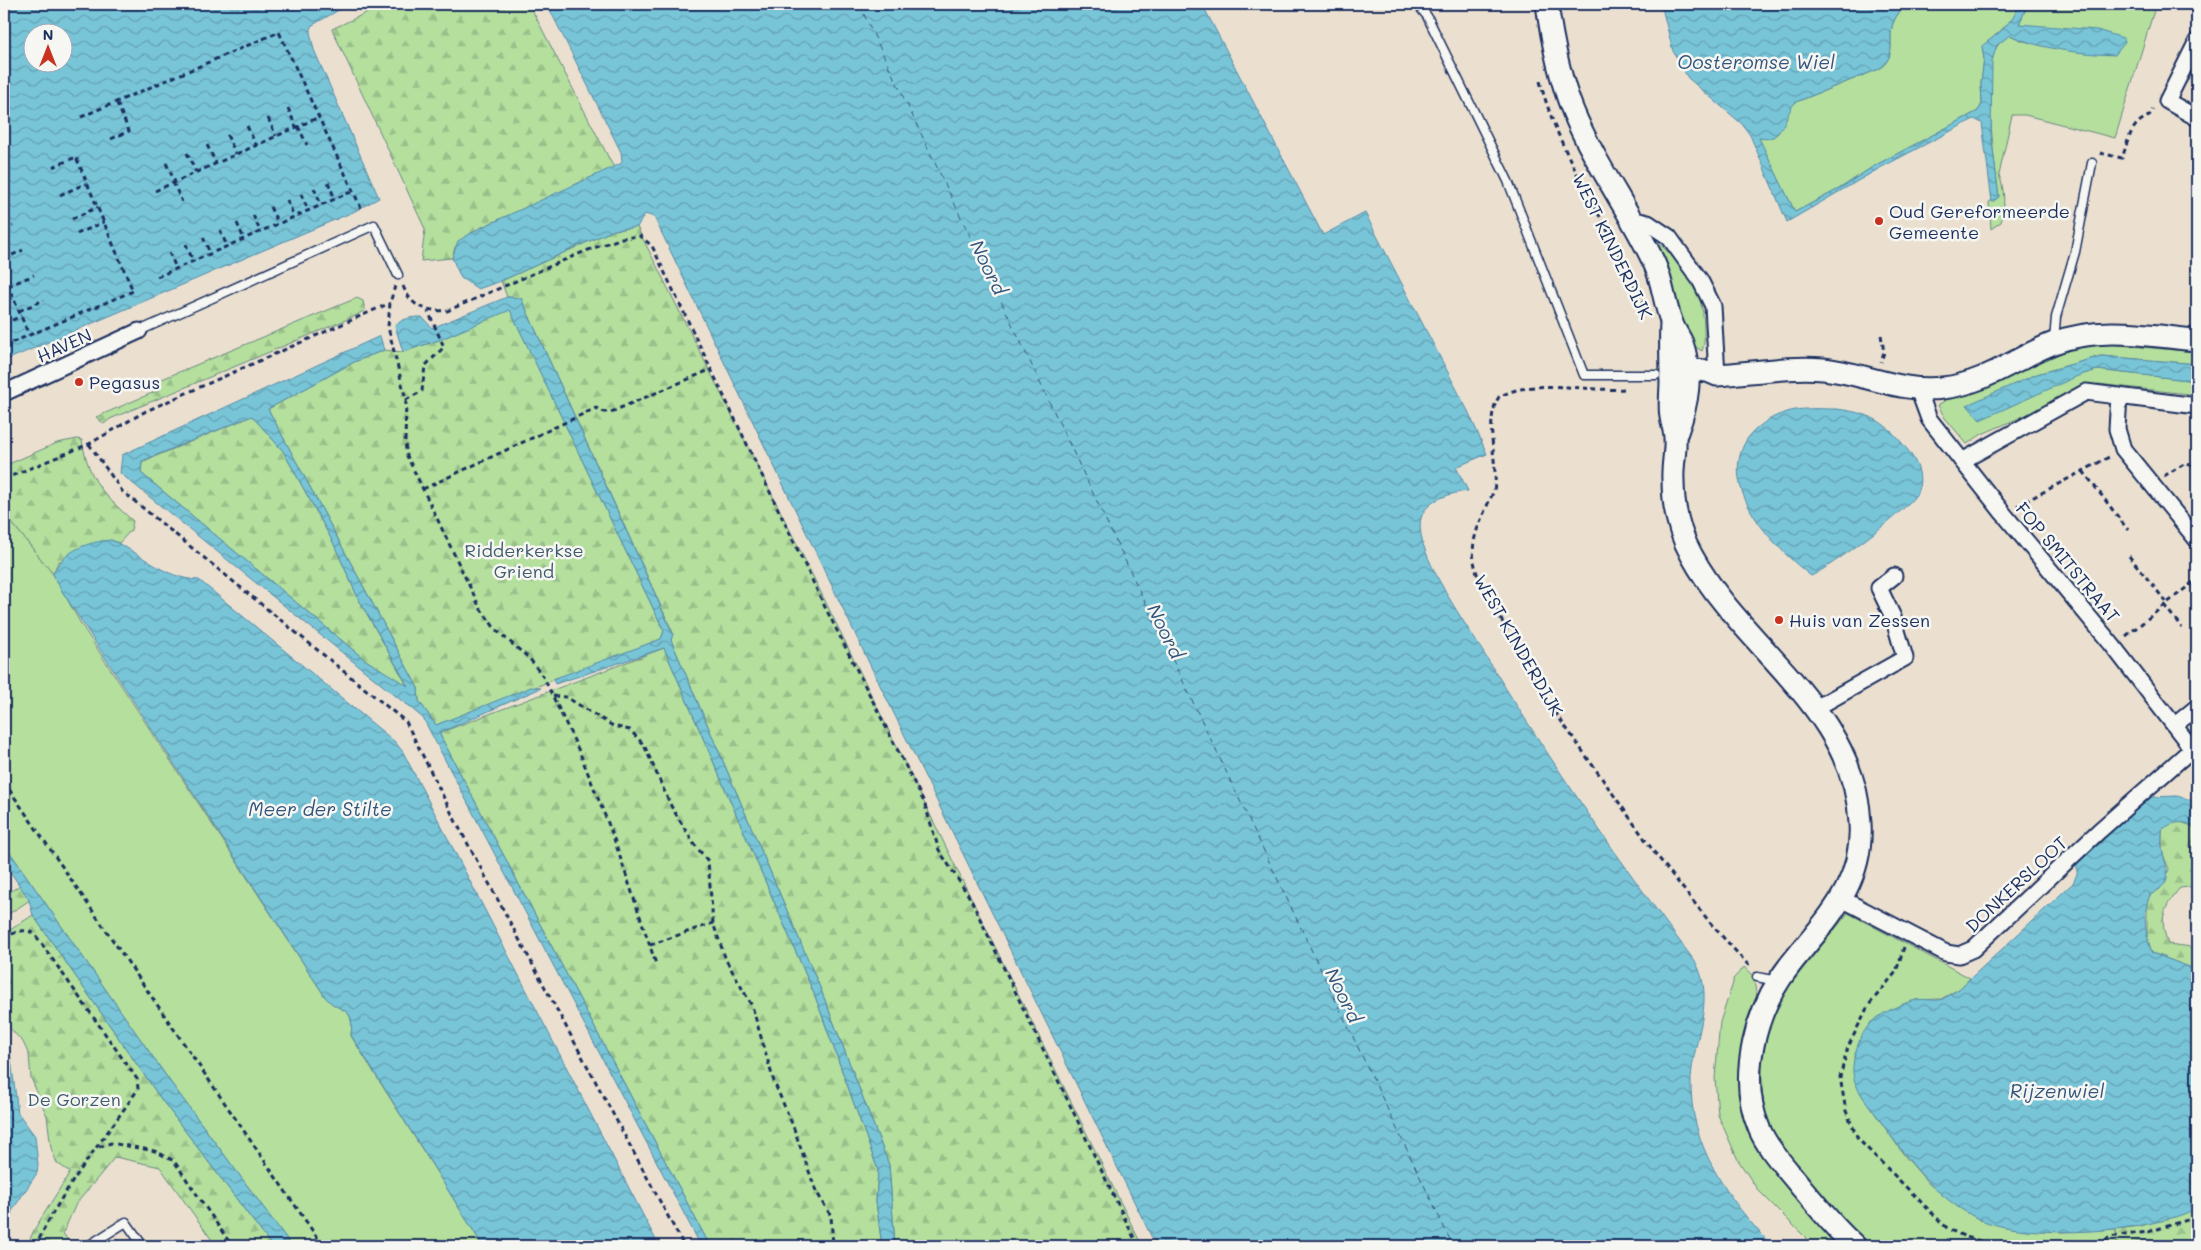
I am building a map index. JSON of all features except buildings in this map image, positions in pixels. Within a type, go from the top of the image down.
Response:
[{"type":"street","name":"WEST KINDERDIJK","points":[[1547,4],[1559,70],[1572,110],[1596,159],[1632,219],[1655,266],[1671,323],[1681,340],[1670,416],[1675,437],[1672,479],[1679,526],[1691,555],[1716,595],[1814,709],[1834,736],[1846,760],[1857,797],[1861,824],[1859,855],[1852,878],[1842,899],[1778,981],[1762,1012],[1752,1057],[1749,1087],[1752,1108],[1760,1130],[1773,1151],[1838,1232],[1855,1246]]},
{"type":"street","points":[[2197,42],[2167,102],[2197,118]]},
{"type":"street","name":"WEST KINDERDIJK","points":[[1632,219],[1648,223],[1669,237],[1700,280],[1713,306],[1717,375]]},
{"type":"street","name":"HAVEN","points":[[4,393],[139,331]]},
{"type":"street","points":[[1676,377],[1708,384],[1717,375],[1823,369],[1918,389],[1966,384],[1986,377],[2053,343],[2079,335],[2104,333],[2197,340]]},
{"type":"street","name":"FOP SMITSTRAAT","points":[[1918,389],[1929,419],[2003,513],[2113,646],[2195,752]]},
{"type":"street","points":[[1962,461],[2086,392],[2197,406]]},
{"type":"street","points":[[2119,396],[2117,429],[2124,449],[2197,540]]},
{"type":"street","points":[[1814,709],[1905,658],[1893,617],[1880,588],[1894,576]]},
{"type":"street","points":[[2175,725],[2197,707]]},
{"type":"street","name":"DONKERSLOOT","points":[[1842,899],[1946,953],[1959,955],[1973,949],[2099,831],[2195,752]]},
{"type":"lane","points":[[1417,4],[1427,16],[1508,181],[1584,375],[1676,377]]},
{"type":"lane","points":[[2053,343],[2056,317],[2075,252],[2092,163]]},
{"type":"lane","points":[[139,331],[374,225],[398,275]]},
{"type":"lane","points":[[1757,976],[1778,981]]},
{"type":"lane","points":[[88,1246],[126,1222],[144,1246]]},
{"type":"path","points":[[81,117],[279,32],[361,208]]},
{"type":"path","name":"WEST KINDERDIJK","points":[[1540,79],[1555,124],[1576,172],[1623,259],[1648,313]]},
{"type":"path","points":[[112,139],[129,131],[116,102]]},
{"type":"path","points":[[2104,153],[2122,158],[2133,128],[2140,120],[2150,116],[2157,106]]},
{"type":"path","points":[[288,108],[307,145]]},
{"type":"path","points":[[155,191],[319,117]]},
{"type":"path","points":[[268,118],[276,136]]},
{"type":"path","points":[[248,126],[256,145]]},
{"type":"path","points":[[227,135],[236,154]]},
{"type":"path","points":[[207,145],[216,163]]},
{"type":"path","points":[[187,153],[196,172]]},
{"type":"path","points":[[4,346],[133,291],[76,157],[50,168]]},
{"type":"path","points":[[166,163],[182,202]]},
{"type":"path","points":[[328,182],[334,199]]},
{"type":"path","points":[[60,195],[87,183]]},
{"type":"path","points":[[314,188],[321,204]]},
{"type":"path","points":[[157,277],[352,191]]},
{"type":"path","points":[[301,194],[308,210]]},
{"type":"path","points":[[287,200],[294,216]]},
{"type":"path","points":[[72,219],[98,208]]},
{"type":"path","points":[[270,208],[278,224]]},
{"type":"path","points":[[253,215],[260,231]]},
{"type":"path","points":[[77,234],[104,222]]},
{"type":"path","points":[[237,223],[244,239]]},
{"type":"path","points":[[4,230],[13,226]]},
{"type":"path","points":[[220,230],[227,246]]},
{"type":"path","points":[[398,275],[409,300],[428,310],[446,311],[583,252],[622,238],[640,236],[652,246],[825,607],[924,802],[938,850],[970,898],[1138,1246]]},
{"type":"path","points":[[202,237],[210,253]]},
{"type":"path","points":[[186,244],[193,261]]},
{"type":"path","points":[[4,259],[23,250]]},
{"type":"path","points":[[169,252],[176,268]]},
{"type":"path","points":[[8,286],[34,275]]},
{"type":"path","points":[[398,275],[390,303],[388,327],[406,400],[405,443],[407,456],[480,608],[496,630],[530,659],[544,678],[553,696],[579,751],[612,833],[656,964]]},
{"type":"path","points":[[4,279],[29,335]]},
{"type":"path","points":[[4,302],[13,298]]},
{"type":"path","points":[[18,311],[44,300]]},
{"type":"path","points":[[4,479],[90,444],[146,411],[390,303]]},
{"type":"path","points":[[406,400],[422,391],[425,366],[444,347],[443,340],[428,310]]},
{"type":"path","points":[[4,324],[21,316]]},
{"type":"path","points":[[1881,335],[1884,352]]},
{"type":"path","points":[[423,488],[578,415],[596,408],[604,412],[611,412],[712,369]]},
{"type":"path","name":"WEST KINDERDIJK","points":[[1633,388],[1601,391],[1534,387],[1510,390],[1499,397],[1492,416],[1495,486],[1474,534],[1472,549],[1474,567],[1479,580],[1546,698],[1654,852],[1712,925],[1747,962],[1757,976]]},
{"type":"path","points":[[90,444],[122,492],[406,722],[455,820],[684,1246]]},
{"type":"path","points":[[2003,513],[2124,449]]},
{"type":"path","points":[[2151,484],[2184,464],[2197,466]]},
{"type":"path","points":[[2083,471],[2128,530]]},
{"type":"path","points":[[2129,556],[2182,628]]},
{"type":"path","points":[[2113,646],[2197,579]]},
{"type":"path","points":[[553,696],[566,697],[613,726],[630,730],[644,745],[671,806],[694,844],[708,861],[713,923],[726,960],[752,1006],[774,1082],[793,1126],[816,1191],[831,1216],[833,1246]]},
{"type":"path","points":[[4,782],[323,1246]]},
{"type":"path","points":[[650,945],[713,923]]},
{"type":"path","points":[[4,939],[16,931],[26,930],[34,933],[137,1079],[138,1089],[65,1191],[36,1246]]},
{"type":"path","points":[[1908,934],[1896,972],[1868,1006],[1848,1047],[1840,1077],[1846,1111],[1858,1138],[1948,1229],[1966,1238],[1998,1246]]},
{"type":"path","points":[[99,1146],[111,1143],[155,1151],[174,1161],[232,1246]]},
{"type":"path","points":[[2098,1246],[2109,1237],[2148,1232],[2197,1217]]},
{"type":"green space","points":[[385,4],[529,4],[614,168],[478,229],[455,247],[452,258],[421,261],[425,229],[332,29]]},
{"type":"green space","points":[[1907,4],[2020,4],[2009,22],[1982,46],[1984,59],[1981,83],[1982,104],[1978,111],[1874,166],[1839,189],[1795,212],[1758,137],[1789,112],[1790,107],[1796,102],[1879,69],[1885,64],[1890,53],[1891,30],[1894,20]]},
{"type":"green space","points":[[2028,4],[2156,4],[2115,138],[2025,115],[2012,115],[1999,175],[2004,204],[2001,222],[1991,229],[1989,202],[1999,196],[1991,118],[1990,73],[1993,56],[1998,45],[2010,35],[2023,41],[2054,47],[2035,27],[2019,24]]},
{"type":"green space","points":[[637,227],[804,558],[1142,1246],[895,1246],[889,1165],[821,990],[671,640],[673,633],[521,298],[507,297],[501,281],[614,230]]},
{"type":"green space","points":[[1651,237],[1682,266],[1695,287],[1703,313],[1704,345],[1702,351],[1686,341]]},
{"type":"green space","points":[[357,298],[363,301],[365,310],[355,316],[110,419],[104,424],[96,417],[159,390],[155,382]]},
{"type":"green space","name":"Ridderkerkse Griend","points":[[510,309],[664,631],[661,639],[436,725],[419,701],[418,688],[268,409],[354,362],[384,350],[403,352],[439,340]]},
{"type":"green space","points":[[2097,343],[2197,352],[2197,364],[2101,356],[2037,374],[2014,385],[2080,375],[2097,370],[2197,381],[2197,395],[2098,384],[1982,434],[1967,444],[1945,418],[1938,405],[1959,392],[2059,350]]},
{"type":"green space","points":[[252,416],[283,451],[333,542],[358,598],[408,687],[364,659],[141,473],[142,462]]},
{"type":"green space","points":[[77,439],[82,440],[93,477],[99,486],[113,503],[133,521],[131,530],[119,543],[111,540],[58,562],[53,574],[4,513],[4,466],[57,443]]},
{"type":"green space","points":[[4,513],[53,574],[81,624],[326,998],[349,1014],[352,1026],[351,1036],[483,1246],[292,1246],[171,1083],[4,844]]},
{"type":"green space","points":[[664,648],[815,996],[878,1170],[876,1202],[882,1246],[710,1246],[439,733]]},
{"type":"green space","points":[[2181,822],[2197,828],[2197,886],[2180,888],[2166,908],[2163,920],[2168,944],[2192,947],[2197,953],[2197,970],[2152,953],[2147,937],[2147,903],[2150,895],[2160,889],[2169,869],[2162,852],[2162,830],[2169,823]]},
{"type":"green space","points":[[20,885],[30,900],[4,917],[4,896]]},
{"type":"green space","points":[[1848,913],[1970,978],[1959,989],[1941,999],[1916,1000],[1871,1022],[1861,1038],[1854,1057],[1862,1095],[1904,1155],[1929,1184],[1958,1207],[1980,1220],[2007,1227],[2061,1232],[2116,1229],[2117,1246],[1866,1246],[1815,1194],[1772,1133],[1765,1112],[1762,1089],[1762,1057],[1769,1027],[1785,991]]},
{"type":"green space","name":"De Gorzen","points":[[33,915],[161,1099],[272,1246],[216,1246],[160,1167],[115,1157],[76,1204],[63,1233],[71,1245],[27,1246],[34,1230],[70,1172],[57,1163],[51,1148],[47,1116],[31,1078],[29,1055],[23,1042],[4,1022],[4,934]]},
{"type":"green space","points":[[1744,967],[1753,976],[1757,997],[1742,1049],[1789,1187],[1840,1246],[1814,1246],[1757,1189],[1738,1160],[1718,1115],[1715,1078],[1720,1022],[1733,979]]},
{"type":"green space","points":[[2197,1208],[2196,1246],[2117,1246],[2116,1229],[2141,1226]]},
{"type":"water","points":[[4,4],[349,4],[311,26],[310,32],[314,50],[379,198],[353,212],[4,361]]},
{"type":"water","name":"Noord","points":[[547,4],[1202,4],[1323,235],[1365,213],[1468,411],[1487,454],[1456,467],[1468,491],[1440,498],[1424,511],[1420,524],[1423,544],[1428,558],[1452,603],[1562,776],[1641,889],[1696,963],[1702,977],[1704,991],[1702,1020],[1691,1079],[1692,1103],[1697,1127],[1704,1149],[1714,1170],[1740,1210],[1772,1246],[1156,1246],[874,673],[654,217],[645,214],[637,227],[614,230],[501,281],[478,289],[461,278],[452,258],[458,241],[478,229],[622,163],[621,152]]},
{"type":"water","name":"Oosteromse Wiel","points":[[1661,4],[1907,4],[1897,15],[1893,23],[1891,48],[1885,64],[1879,69],[1796,102],[1779,132],[1768,139],[1759,138],[1795,212],[1839,189],[1874,166],[1978,111],[1982,104],[1981,83],[1984,59],[1982,46],[2009,22],[2020,4],[2028,4],[2019,24],[2097,30],[2123,38],[2125,42],[2115,55],[2061,50],[2034,44],[2010,35],[1997,45],[1992,61],[1991,134],[1999,197],[1992,202],[1982,123],[1974,119],[1880,168],[1787,222],[1750,135],[1742,124],[1688,78],[1673,51]]},
{"type":"water","points":[[507,297],[521,298],[673,634],[671,640],[821,990],[889,1165],[895,1246],[882,1246],[876,1202],[878,1170],[815,996],[664,648],[555,684],[553,679],[661,639],[664,631],[510,310],[439,340],[403,352],[395,326],[401,321],[422,317],[432,328]]},
{"type":"water","points":[[380,336],[384,350],[354,362],[268,409],[418,688],[419,701],[436,725],[531,687],[541,688],[439,733],[710,1246],[701,1246],[423,718],[120,473],[122,455]],"holes":[[[252,416],[283,451],[333,542],[358,598],[408,686],[364,659],[141,473],[142,461]]]},
{"type":"water","points":[[2101,356],[2197,364],[2197,381],[2097,370],[2080,375],[1980,420],[1967,405],[2037,374]]},
{"type":"water","points":[[1837,409],[1866,415],[1888,428],[1914,459],[1919,471],[1920,484],[1913,499],[1887,523],[1821,571],[1811,576],[1781,550],[1754,516],[1744,497],[1739,478],[1739,458],[1750,435],[1773,417],[1797,410]]},
{"type":"water","name":"Meer der Stilte","points":[[111,540],[175,575],[186,579],[199,580],[395,742],[403,752],[659,1246],[483,1246],[351,1035],[352,1025],[349,1014],[326,998],[62,591],[53,574],[63,559],[70,553],[85,545]]},
{"type":"water","name":"Rijzenwiel","points":[[2177,796],[2197,802],[2197,828],[2193,825],[2175,823],[2162,830],[2162,848],[2167,868],[2167,878],[2157,891],[2150,895],[2146,909],[2145,924],[2152,953],[2197,970],[2197,1208],[2177,1217],[2151,1223],[2089,1231],[2057,1232],[2027,1230],[2000,1226],[1979,1219],[1948,1199],[1921,1174],[1862,1096],[1853,1073],[1855,1052],[1861,1038],[1873,1021],[1893,1008],[1916,1000],[1943,999],[1959,989],[2073,883],[2077,874],[2077,860],[2149,797]]},
{"type":"water","points":[[4,844],[171,1083],[292,1246],[272,1246],[161,1099],[33,915],[29,900],[4,862]]},
{"type":"water","points":[[4,1045],[10,1052],[18,1113],[35,1136],[38,1165],[37,1173],[12,1211],[5,1246]]},
{"type":"ferry route","points":[[859,4],[1453,1246]]},
{"type":"place","name":"Oud Gereformeerde Gemeente","points":[[1879,221]]},
{"type":"place","name":"Pegasus","points":[[79,382]]},
{"type":"place","name":"Huis van Zessen","points":[[1779,620]]}]
